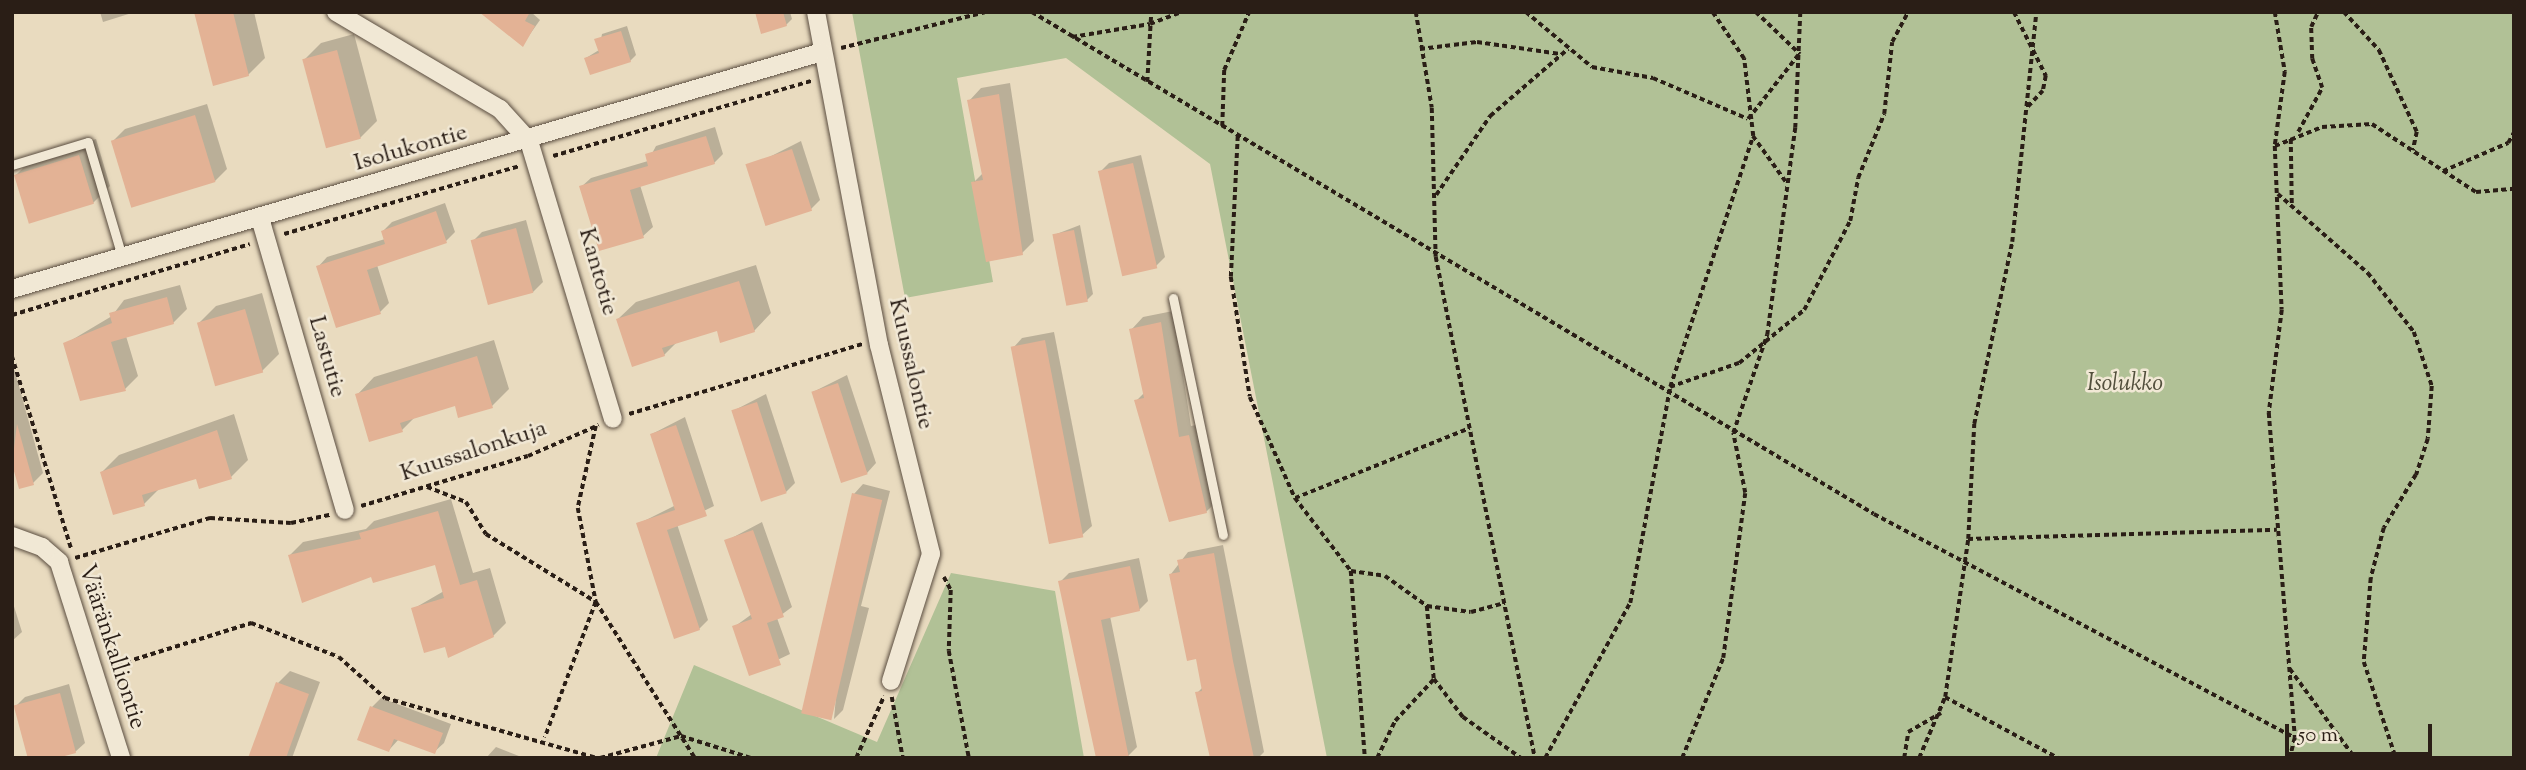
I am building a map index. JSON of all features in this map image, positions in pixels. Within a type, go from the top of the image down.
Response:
[{"type":"street","points":[[336,12],[500,109],[528,141]]},
{"type":"street","name":"Kuussalontie","points":[[816,12],[878,338],[931,554]]},
{"type":"street","name":"Isolukontie","points":[[12,289],[528,141],[822,52]]},
{"type":"street","name":"Kantotie","points":[[528,141],[605,423]]},
{"type":"street","name":"Lastutie","points":[[260,218],[345,510]]},
{"type":"street","name":"Vääränkalliontie","points":[[12,536],[42,547],[59,562],[121,758]]},
{"type":"street","points":[[891,681],[931,554]]},
{"type":"lane","points":[[12,165],[88,142],[122,257]]},
{"type":"lane","points":[[1173,298],[1223,535]]},
{"type":"path","points":[[822,52],[985,12]]},
{"type":"path","points":[[1032,12],[1436,257],[1670,387],[1733,433],[1961,560],[2295,738]]},
{"type":"path","points":[[1147,82],[1151,12]]},
{"type":"path","points":[[1072,37],[1150,24],[1182,12]]},
{"type":"path","points":[[1222,126],[1224,70],[1249,12]]},
{"type":"path","points":[[1416,12],[1420,49],[1432,108],[1436,257],[1535,758]]},
{"type":"path","points":[[1526,12],[1592,67],[1653,78],[1748,119]]},
{"type":"path","points":[[1712,12],[1744,59],[1748,119],[1753,136],[1787,182]]},
{"type":"path","points":[[1756,12],[1800,54]]},
{"type":"path","points":[[1682,758],[1723,658],[1745,494],[1733,433],[1767,335],[1787,182],[1800,54],[1800,12]]},
{"type":"path","points":[[1670,387],[1739,363],[1767,335],[1804,310],[1850,221],[1858,178],[1884,114],[1892,41],[1908,12]]},
{"type":"path","points":[[2014,12],[2046,76],[2043,91],[2026,109]]},
{"type":"path","points":[[1919,758],[1942,712],[1945,697],[1961,560],[1968,539],[1974,424],[2000,325],[2036,12]]},
{"type":"path","points":[[2274,12],[2285,72],[2275,146],[2282,310],[2269,413],[2295,738],[2290,758]]},
{"type":"path","points":[[2275,146],[2297,134],[2322,88],[2312,59],[2311,27],[2318,12]]},
{"type":"path","points":[[2344,12],[2379,50],[2417,132],[2413,152]]},
{"type":"path","points":[[1420,49],[1477,42],[1561,55]]},
{"type":"path","points":[[1435,197],[1490,116],[1568,49]]},
{"type":"path","points":[[1748,119],[1800,54]]},
{"type":"path","points":[[2297,134],[2372,124],[2476,192],[2514,189]]},
{"type":"path","points":[[2443,171],[2508,143],[2514,132]]},
{"type":"path","points":[[1238,136],[1231,277],[1251,397],[1295,498],[1351,571],[1365,758]]},
{"type":"path","points":[[1545,758],[1630,603],[1670,387],[1753,136]]},
{"type":"path","points":[[2291,139],[2292,209]]},
{"type":"path","points":[[2278,193],[2292,209],[2368,273],[2414,332],[2432,386],[2428,439],[2416,474],[2384,528],[2371,578],[2364,662],[2396,758]]},
{"type":"path","points":[[12,315],[266,239]]},
{"type":"path","name":"Kuussalonkuja","points":[[74,558],[210,518],[307,523],[528,456],[605,423],[878,338]]},
{"type":"path","points":[[12,356],[72,550]]},
{"type":"path","points":[[605,423],[578,509],[596,602],[695,758]]},
{"type":"path","points":[[1295,498],[1470,428]]},
{"type":"path","points":[[426,486],[466,502],[486,534],[596,602]]},
{"type":"path","points":[[1968,539],[2278,530]]},
{"type":"path","points":[[931,554],[951,590],[949,651],[969,758]]},
{"type":"path","points":[[1351,571],[1385,576],[1427,606],[1471,612],[1505,603]]},
{"type":"path","points":[[545,738],[596,602]]},
{"type":"path","points":[[1427,606],[1434,679],[1463,717],[1521,758]]},
{"type":"path","points":[[108,668],[251,624],[339,657],[385,698],[545,738],[598,758],[681,736],[751,758]]},
{"type":"path","points":[[2289,668],[2355,758]]},
{"type":"path","points":[[1377,758],[1395,721],[1434,679]]},
{"type":"path","points":[[856,758],[891,681]]},
{"type":"path","points":[[891,681],[903,758]]},
{"type":"path","points":[[1945,697],[2058,758]]},
{"type":"path","points":[[1904,758],[1908,732],[1942,712]]},
{"type":"green space","name":"Isolukko","points":[[852,12],[2514,12],[2514,758],[1327,758],[1210,164],[1066,58],[957,78],[993,282],[905,298]]},
{"type":"green space","points":[[951,573],[1055,591],[1084,758],[656,758],[694,665],[877,742]]},
{"type":"building","points":[[194,12],[233,12],[249,76],[213,86]]},
{"type":"building","points":[[479,12],[530,12],[525,21],[535,26],[523,47]]},
{"type":"building","points":[[755,12],[783,12],[787,26],[761,34]]},
{"type":"building","points":[[621,31],[631,62],[590,75],[584,58],[599,53],[594,39]]},
{"type":"building","points":[[337,50],[361,139],[326,148],[302,59]]},
{"type":"building","points":[[999,94],[1023,255],[986,262],[971,182],[983,180],[967,100]]},
{"type":"building","points":[[195,115],[215,182],[131,208],[111,141]]},
{"type":"building","points":[[706,136],[715,164],[630,190],[644,238],[599,251],[579,186],[648,166],[645,154]]},
{"type":"building","points":[[792,149],[812,211],[765,226],[745,164]]},
{"type":"building","points":[[79,155],[94,204],[29,224],[14,175]]},
{"type":"building","points":[[1133,163],[1157,268],[1122,276],[1098,171]]},
{"type":"building","points":[[436,211],[447,243],[367,270],[381,314],[336,328],[316,266],[385,244],[381,231]]},
{"type":"building","points":[[516,228],[533,293],[488,305],[471,240]]},
{"type":"building","points":[[1074,230],[1088,302],[1066,306],[1052,234]]},
{"type":"building","points":[[739,281],[755,332],[720,343],[717,331],[662,348],[665,356],[632,367],[616,319]]},
{"type":"building","points":[[167,297],[174,324],[111,342],[126,391],[80,401],[63,343],[112,323],[109,313]]},
{"type":"building","points":[[245,309],[263,372],[215,386],[197,323]]},
{"type":"building","points":[[1161,322],[1179,437],[1189,435],[1207,513],[1169,522],[1134,400],[1144,398],[1129,329]]},
{"type":"building","points":[[1045,340],[1083,537],[1049,544],[1011,347]]},
{"type":"building","points":[[477,356],[493,408],[458,418],[455,406],[400,423],[403,432],[369,442],[355,394]]},
{"type":"building","points":[[838,383],[868,474],[841,483],[811,392]]},
{"type":"building","points":[[757,402],[787,493],[761,502],[731,410]]},
{"type":"building","points":[[17,424],[34,485],[19,489],[12,464]]},
{"type":"building","points":[[676,425],[707,516],[667,530],[700,630],[674,639],[636,523],[675,510],[650,434]]},
{"type":"building","points":[[217,430],[232,479],[199,489],[196,479],[142,495],[145,506],[113,515],[100,472]]},
{"type":"building","points":[[852,493],[882,500],[831,720],[801,713]]},
{"type":"building","points":[[438,511],[460,585],[477,580],[494,637],[448,658],[445,647],[424,653],[411,608],[444,598],[435,565],[373,583],[371,577],[302,603],[288,555],[361,539],[359,533]]},
{"type":"building","points":[[753,530],[784,617],[767,623],[781,665],[749,676],[732,626],[752,619],[724,540]]},
{"type":"building","points":[[1214,553],[1254,758],[1210,758],[1195,692],[1202,691],[1196,659],[1187,661],[1169,574],[1180,572],[1177,560]]},
{"type":"building","points":[[1130,566],[1140,611],[1101,620],[1129,758],[1096,758],[1058,581]]},
{"type":"building","points":[[276,682],[309,694],[286,758],[248,758]]},
{"type":"building","points":[[60,693],[76,753],[57,758],[28,758],[14,705]]},
{"type":"building","points":[[370,706],[443,733],[435,754],[394,739],[389,752],[357,740]]}]
